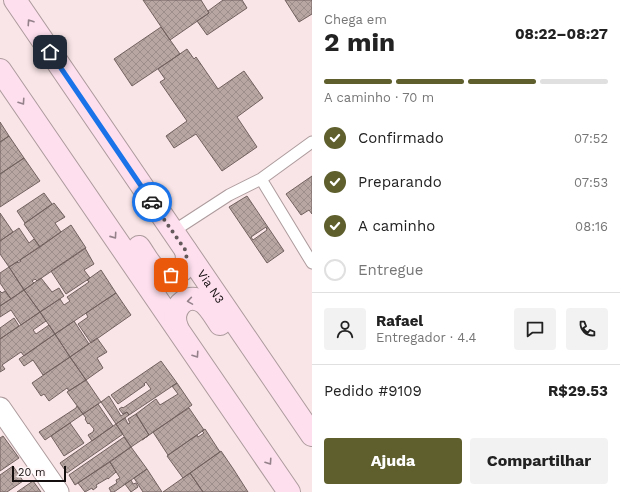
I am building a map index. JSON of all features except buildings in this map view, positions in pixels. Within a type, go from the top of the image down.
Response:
[{"type":"main road","name":"Via N3","points":[[15,0],[312,435]]},
{"type":"main road","points":[[0,70],[289,492]]},
{"type":"main road","points":[[60,158],[115,212],[159,273],[171,275],[182,269],[186,264],[186,251]]},
{"type":"main road","points":[[177,327],[174,321],[174,313],[182,302],[189,299],[195,299],[202,301],[207,305],[276,408],[312,444]]},
{"type":"street","points":[[0,408],[58,492]]},
{"type":"lane","points":[[172,232],[229,195],[261,179],[312,142]]},
{"type":"lane","points":[[261,179],[312,263]]},
{"type":"way so far","points":[[152,202],[186,251],[186,264],[177,273],[171,275]]},
{"type":"route","points":[[50,52],[152,202]]}]
